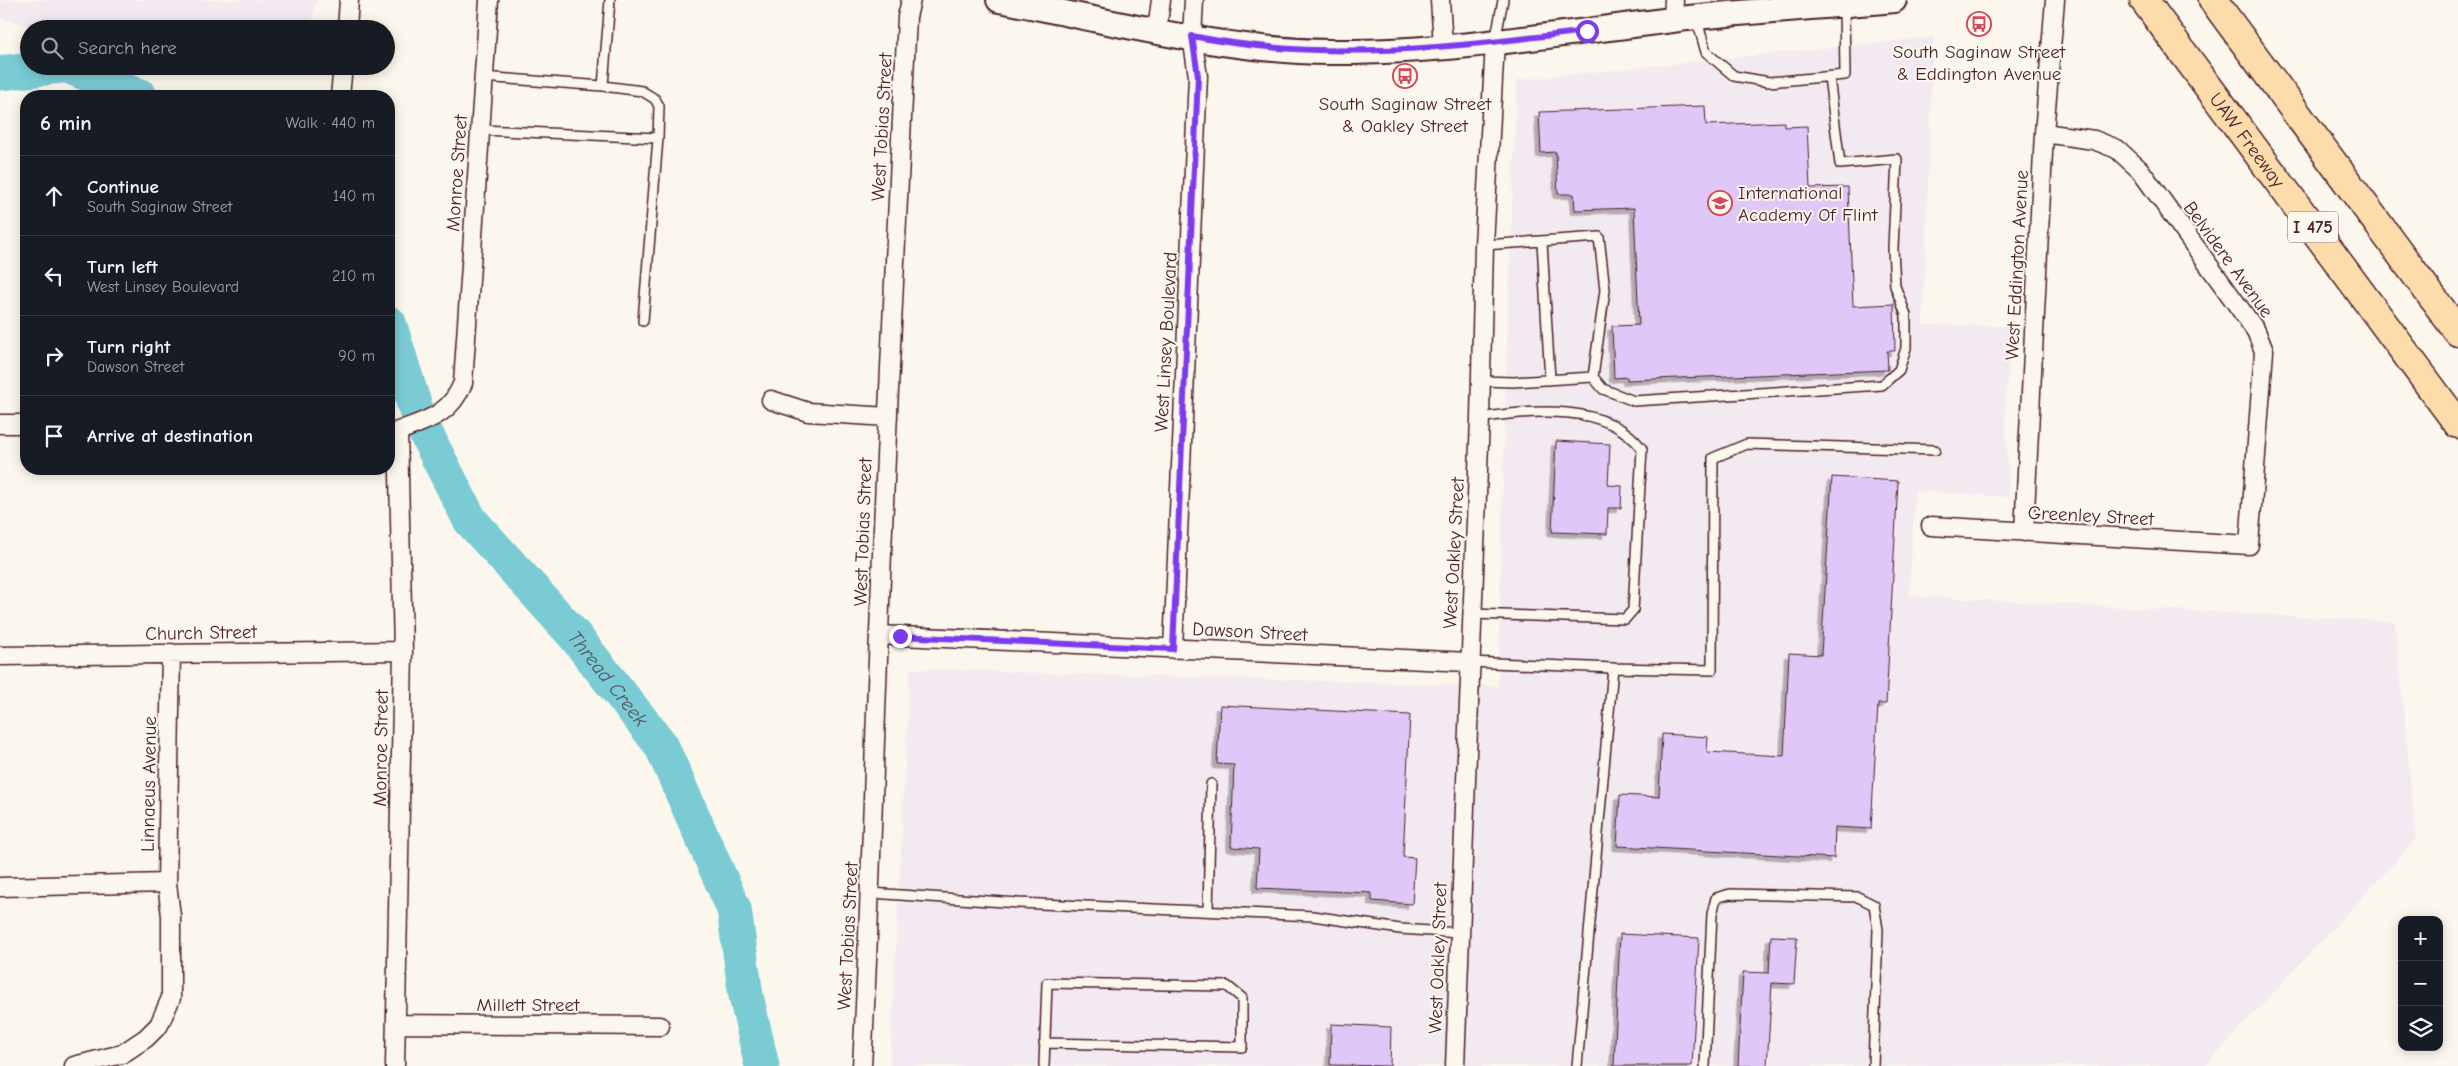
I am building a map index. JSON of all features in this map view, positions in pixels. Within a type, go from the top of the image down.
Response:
[{"type":"highway","name":"UAW Freeway","points":[[2144,0],[2458,424]]},
{"type":"highway","name":"I 475","points":[[2213,0],[2458,332]]},
{"type":"main road","points":[[999,0],[1233,44],[1330,52],[1405,50],[1495,42],[1681,12],[1894,0]]},
{"type":"street","points":[[348,20],[349,0]]},
{"type":"street","name":"Monroe Street","points":[[395,427],[437,417],[456,398],[463,383],[481,130],[482,77],[489,0]]},
{"type":"street","name":"West Tobias Street","points":[[862,1066],[871,893],[878,634],[907,17],[911,0]]},
{"type":"street","points":[[1157,30],[1161,0]]},
{"type":"street","name":"West Linsey Boulevard","points":[[1173,649],[1198,76],[1192,36],[1194,0]]},
{"type":"street","points":[[1440,0],[1443,46]]},
{"type":"street","name":"West Eddington Avenue","points":[[2024,532],[2044,133],[2055,0]]},
{"type":"street","name":"West Oakley Street","points":[[1455,1066],[1469,662],[1480,418],[1484,245],[1495,42]]},
{"type":"street","points":[[341,90],[342,75]]},
{"type":"street","name":"Belvidere Avenue","points":[[2044,133],[2094,140],[2117,149],[2134,165],[2256,331],[2264,351],[2249,545]]},
{"type":"street","points":[[772,400],[808,412],[888,417]]},
{"type":"street","points":[[0,424],[20,424]]},
{"type":"street","name":"Monroe Street","points":[[395,452],[403,650],[395,1066]]},
{"type":"street","name":"Greenley Street","points":[[1931,526],[2249,545]]},
{"type":"street","name":"Dawson Street","points":[[878,634],[1469,662]]},
{"type":"street","name":"Church Street","points":[[0,656],[403,650]]},
{"type":"street","name":"Linnaeus Avenue","points":[[74,1066],[122,1054],[146,1038],[159,1025],[171,998],[171,916],[167,883],[171,654]]},
{"type":"street","points":[[0,887],[167,883]]},
{"type":"street","name":"Millett Street","points":[[396,1024],[660,1026]]},
{"type":"lane","points":[[603,86],[610,0]]},
{"type":"lane","points":[[1495,42],[1503,0]]},
{"type":"lane","points":[[1681,12],[1706,52],[1734,76],[1769,82],[1845,76],[1844,4]]},
{"type":"lane","points":[[482,77],[603,86],[642,91],[655,99],[659,106],[658,138],[643,321]]},
{"type":"lane","points":[[1484,245],[1600,237],[1605,290],[1593,377],[1603,389],[1634,401],[1882,385],[1899,370],[1906,348],[1906,315],[1895,286],[1893,248],[1897,159],[1840,164],[1828,77]]},
{"type":"lane","points":[[481,130],[658,138]]},
{"type":"lane","points":[[1539,242],[1550,380]]},
{"type":"lane","points":[[1481,381],[1513,382],[1593,377]]},
{"type":"lane","points":[[1472,614],[1625,619],[1633,610],[1642,449],[1632,435],[1611,425],[1562,411],[1526,411],[1480,418]]},
{"type":"lane","points":[[1469,662],[1712,670],[1713,458],[1747,444],[1935,450]]},
{"type":"lane","points":[[1577,1066],[1613,668]]},
{"type":"lane","points":[[1208,912],[1211,784]]},
{"type":"lane","points":[[871,893],[1313,916],[1400,930],[1460,933]]},
{"type":"lane","points":[[1705,1066],[1712,914],[1716,898],[1730,894],[1858,897],[1874,905],[1878,930],[1873,1066]]},
{"type":"lane","points":[[1044,1043],[1242,1047],[1242,998],[1227,986],[1047,983],[1044,1043],[1044,1066]]},
{"type":"shaded area","points":[[0,0],[317,0],[312,20],[20,20],[20,24],[0,19]]},
{"type":"shaded area","points":[[1933,37],[1923,325],[2012,326],[2005,407],[2009,497],[1915,491],[1909,596],[2395,622],[2416,839],[2205,1066],[890,1066],[910,669],[1498,686],[1505,400],[1517,80]]},
{"type":"building","points":[[1705,106],[1706,125],[1784,122],[1784,127],[1807,126],[1810,188],[1848,187],[1853,306],[1894,304],[1895,351],[1887,351],[1888,370],[1627,380],[1627,377],[1614,378],[1612,326],[1639,325],[1634,208],[1575,210],[1574,194],[1558,194],[1556,152],[1541,153],[1539,112]]},
{"type":"building","points":[[1556,441],[1610,444],[1608,485],[1622,486],[1621,508],[1608,508],[1607,534],[1552,532]]},
{"type":"building","points":[[1832,477],[1898,481],[1886,704],[1878,704],[1871,829],[1835,827],[1834,858],[1617,846],[1620,795],[1659,797],[1662,734],[1708,737],[1707,752],[1784,756],[1789,653],[1821,655]]},
{"type":"building","points":[[1220,705],[1410,715],[1403,857],[1415,858],[1412,904],[1372,901],[1372,893],[1257,888],[1259,849],[1231,847],[1234,765],[1217,764]]},
{"type":"building","points":[[1620,934],[1699,938],[1692,1066],[1614,1066]]},
{"type":"building","points":[[1771,936],[1797,937],[1794,984],[1772,983],[1767,1066],[1738,1066],[1743,972],[1769,973]]},
{"type":"building","points":[[1331,1024],[1391,1027],[1390,1066],[1330,1065]]},
{"type":"waterway","name":"Thread Creek","points":[[0,73],[20,71]]},
{"type":"waterway","name":"Thread Creek","points":[[90,75],[126,90]]},
{"type":"waterway","name":"Thread Creek","points":[[395,342],[419,420],[470,520],[574,635],[661,745],[734,909],[746,996],[762,1066]]},
{"type":"place","name":"South Saginaw Street & Eddington Avenue","points":[[1979,24]]},
{"type":"place","name":"South Saginaw Street & Oakley Street","points":[[1405,76]]},
{"type":"place","name":"International Academy Of Flint","points":[[1720,203]]},
{"type":"route","points":[[900,636],[1173,649],[1198,76],[1192,36],[1233,44],[1330,52],[1405,50],[1587,31]]}]
